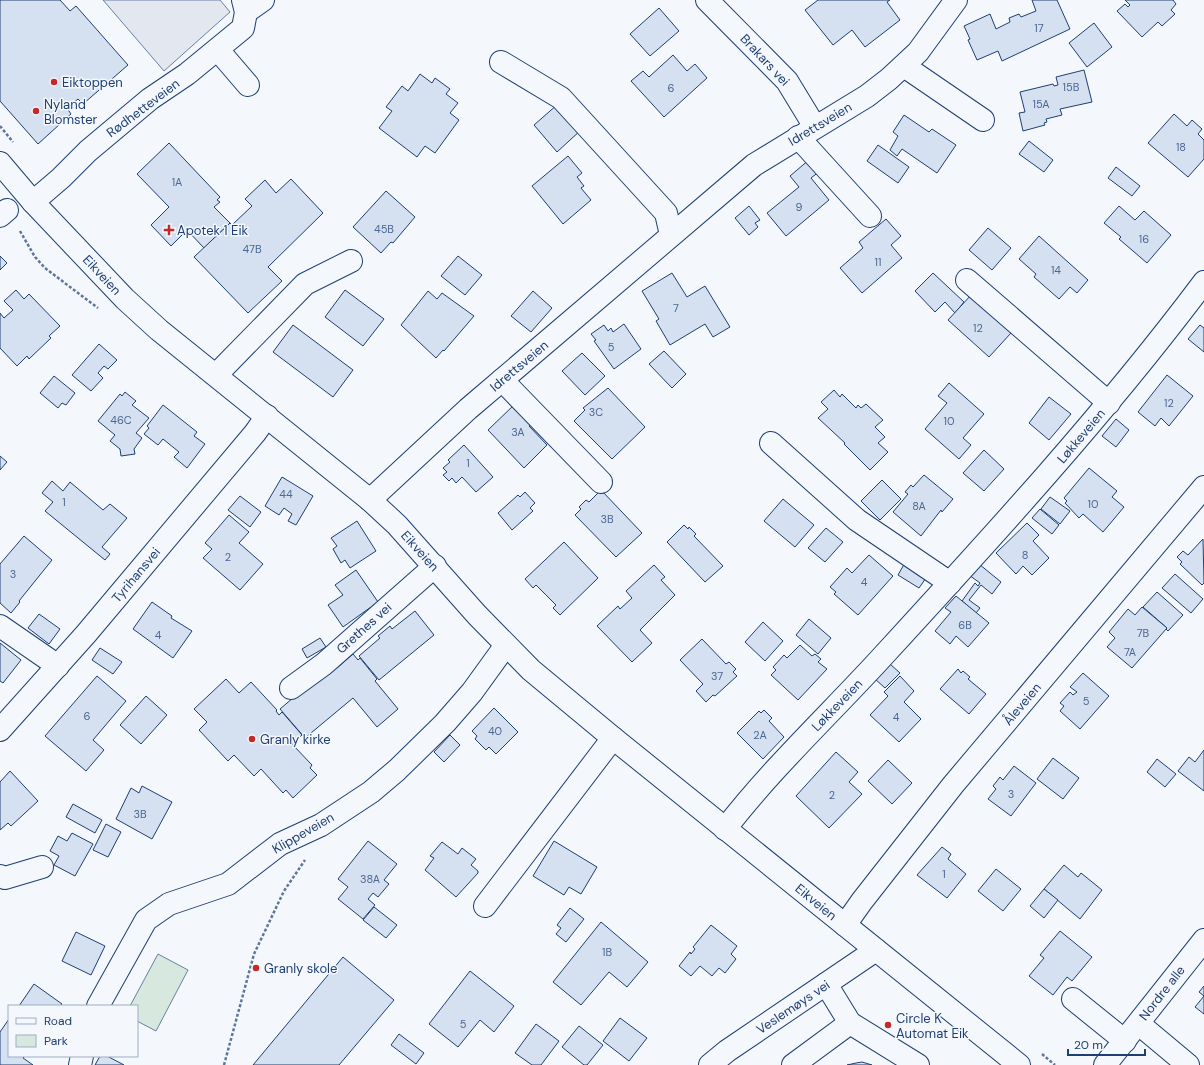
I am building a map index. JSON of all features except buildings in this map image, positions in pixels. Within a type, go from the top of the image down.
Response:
[{"type":"street","name":"Brakars vei","points":[[707,0],[787,81],[807,132],[870,216]]},
{"type":"street","name":"Idrettsveien","points":[[370,500],[389,481],[502,380],[754,165],[867,96],[890,79],[918,52],[956,0]]},
{"type":"street","name":"Rødhetteveien","points":[[33,202],[61,178],[88,151],[150,99],[187,74],[243,28],[250,4]]},
{"type":"street","points":[[218,50],[248,85]]},
{"type":"street","points":[[501,62],[561,98],[666,213],[671,235]]},
{"type":"street","points":[[904,66],[983,120]]},
{"type":"street","name":"Eikveien","points":[[0,163],[33,202],[125,299],[158,330],[370,500],[396,525],[477,615],[531,670],[725,829],[1019,1065]]},
{"type":"street","points":[[216,375],[305,284],[351,261]]},
{"type":"street","points":[[967,280],[1109,403]]},
{"type":"street","name":"Løkkeveien","points":[[725,829],[759,786],[852,690],[1035,490],[1109,403],[1204,282]]},
{"type":"street","points":[[502,380],[601,482]]},
{"type":"street","name":"Tyrihansvei","points":[[0,730],[58,666],[255,433],[267,416]]},
{"type":"street","points":[[771,443],[857,520],[950,583]]},
{"type":"street","name":"Åleveien","points":[[845,925],[862,901],[954,785],[1204,487]]},
{"type":"street","name":"Grethes vei","points":[[291,688],[324,664],[434,566]]},
{"type":"street","points":[[0,626],[58,666]]},
{"type":"street","name":"Klippeveien","points":[[99,1005],[146,920],[152,914],[169,904],[228,884],[280,844],[321,825],[371,792],[397,770],[445,723],[472,692],[506,645]]},
{"type":"street","points":[[485,906],[613,738]]},
{"type":"street","points":[[0,876],[5,878],[42,867]]},
{"type":"street","name":"Nordre alle","points":[[1106,1065],[1204,940]]},
{"type":"street","name":"Veslemøys vei","points":[[710,1065],[727,1051],[876,950]]},
{"type":"street","points":[[826,984],[850,1023],[918,1065]]},
{"type":"street","points":[[1073,999],[1125,1041]]},
{"type":"street","points":[[793,1065],[850,1023]]},
{"type":"street","points":[[1138,1024],[1188,1065]]},
{"type":"path","points":[[0,126],[15,144]]},
{"type":"path","points":[[224,1065],[254,954],[284,890],[310,854]]},
{"type":"path","points":[[1037,1050],[1055,1065]]},
{"type":"green space","points":[[158,954],[188,970],[156,1031],[138,1022],[138,1005],[131,1005]]},
{"type":"shaded area","points":[[103,0],[220,0],[230,12],[164,71]]},
{"type":"place","name":"Eiktoppen","points":[[54,82]]},
{"type":"place","name":"Nyland Blomster","points":[[36,111]]},
{"type":"place","name":"Apotek 1 Eik","points":[[169,230]]},
{"type":"place","name":"Granly kirke","points":[[252,739]]},
{"type":"place","name":"Granly skole","points":[[256,968]]},
{"type":"place","name":"Circle K Automat Eik","points":[[888,1025]]}]
